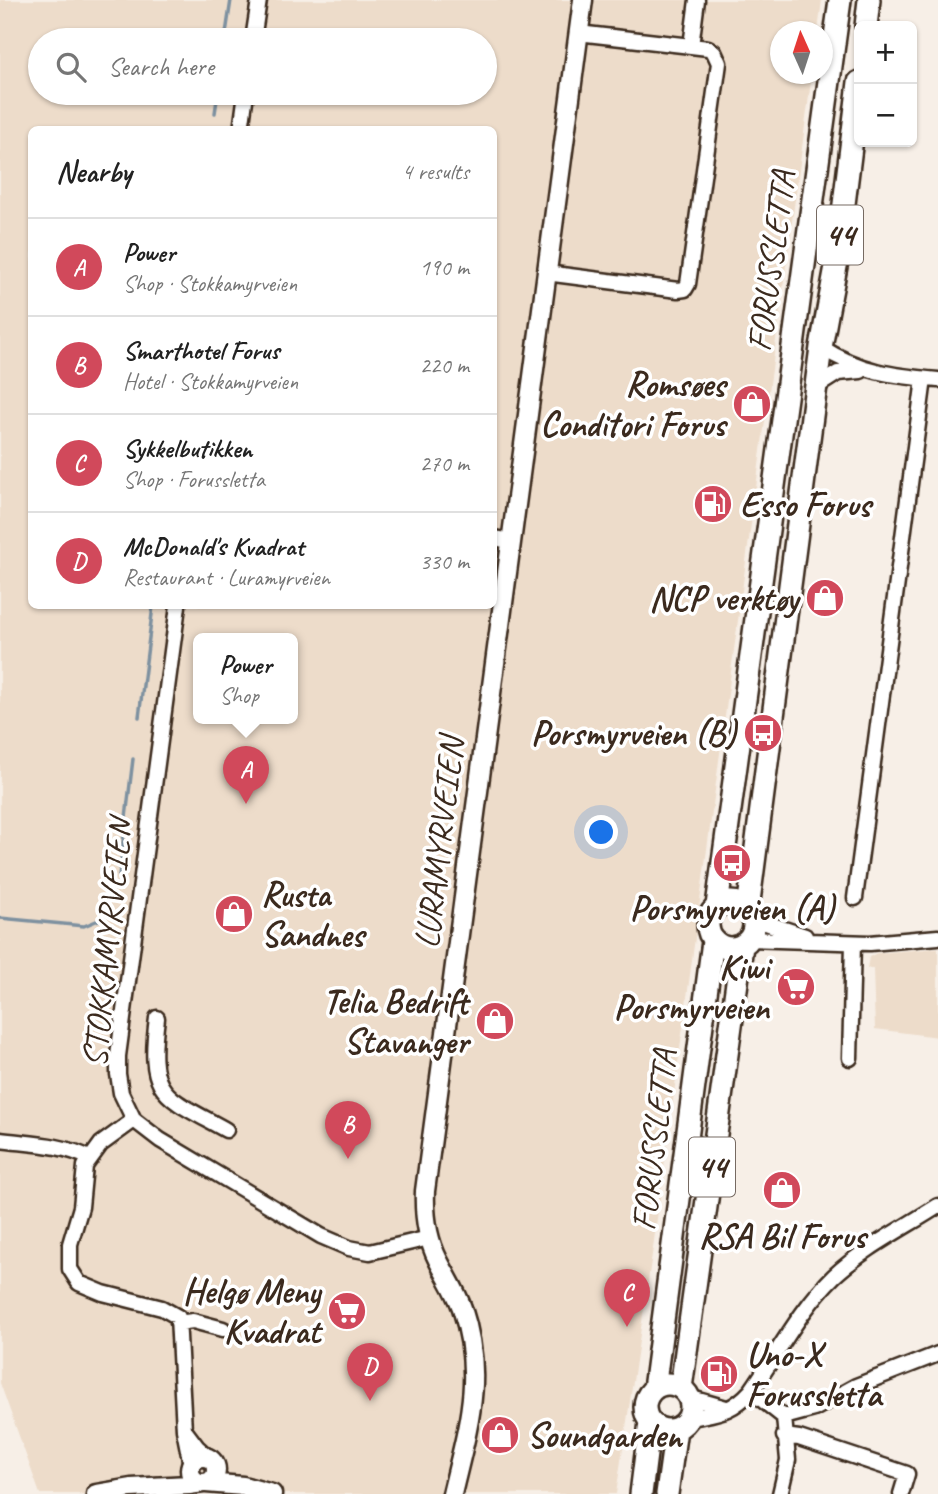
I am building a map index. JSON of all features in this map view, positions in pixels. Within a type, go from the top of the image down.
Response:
[{"type":"main road","name":"FORUSSLETTA","points":[[717,906],[840,0]]},
{"type":"main road","points":[[867,21],[869,0]]},
{"type":"main road","name":"FORUSSLETTA","points":[[667,1494],[682,1424],[690,1405],[685,1392],[748,928],[821,347],[837,261],[859,84]]},
{"type":"main road","points":[[713,941],[727,949],[748,928],[734,902],[717,906]]},
{"type":"main road","name":"44","points":[[713,941],[707,922],[710,913],[717,906]]},
{"type":"main road","name":"FORUSSLETTA","points":[[641,1494],[650,1422],[645,1408],[654,1389],[713,941]]},
{"type":"main road","points":[[654,1389],[667,1384],[685,1392]]},
{"type":"main road","points":[[650,1422],[662,1430],[682,1424]]},
{"type":"street","points":[[255,28],[259,0]]},
{"type":"street","name":"LURAMYRVEIEN","points":[[497,582],[546,273],[583,0]]},
{"type":"street","points":[[691,46],[697,0]]},
{"type":"street","points":[[546,273],[685,289],[688,284],[719,63],[715,52],[708,48],[578,33]]},
{"type":"street","points":[[242,126],[244,105]]},
{"type":"street","points":[[821,347],[839,359],[866,370],[931,380],[855,898]]},
{"type":"street","points":[[816,387],[838,373],[866,370]]},
{"type":"street","name":"STOKKAMYRVEIEN","points":[[134,1121],[121,1093],[118,1056],[178,609]]},
{"type":"street","name":"LURAMYRVEIEN","points":[[452,1494],[471,1414],[474,1360],[461,1307],[429,1238],[425,1191],[494,609]]},
{"type":"street","points":[[748,928],[853,943],[938,937]]},
{"type":"street","points":[[748,928],[817,939]]},
{"type":"street","points":[[850,1058],[853,943]]},
{"type":"street","points":[[157,1017],[154,1065],[161,1087],[182,1105],[226,1130]]},
{"type":"street","points":[[198,1475],[184,1430],[178,1317],[162,1308],[103,1293],[79,1283],[70,1269],[70,1244],[80,1207],[82,1177],[89,1158],[101,1143],[134,1121],[160,1140],[321,1236],[349,1248],[370,1252],[429,1238]]},
{"type":"street","points":[[0,1140],[52,1146],[78,1152],[89,1158]]},
{"type":"street","points":[[682,1424],[739,1405],[817,1295],[833,1277],[938,1206]]},
{"type":"street","points":[[178,1323],[193,1321],[223,1329]]},
{"type":"street","points":[[784,1417],[814,1409],[856,1386],[938,1353]]},
{"type":"street","points":[[751,1391],[784,1417]]},
{"type":"street","points":[[685,1392],[731,1409]]},
{"type":"street","points":[[780,1494],[788,1460],[784,1417]]},
{"type":"street","points":[[184,1430],[220,1470],[243,1486]]},
{"type":"street","points":[[784,1436],[799,1438],[907,1474],[901,1494]]},
{"type":"street","points":[[96,1494],[155,1486],[198,1475],[215,1476],[212,1461]]},
{"type":"street","points":[[198,1475],[272,1494]]},
{"type":"shaded area","points":[[0,0],[822,0],[819,21],[770,21],[770,84],[811,84],[653,1248],[616,1494],[40,1494],[0,1383]]},
{"type":"shaded area","points":[[938,948],[938,1037],[875,1029],[873,969],[867,968],[869,957],[877,953]]},
{"type":"waterway","points":[[227,28],[231,0]]},
{"type":"waterway","points":[[215,113],[216,105]]},
{"type":"waterway","points":[[139,717],[153,609]]},
{"type":"waterway","points":[[119,876],[133,759]]},
{"type":"waterway","points":[[0,918],[84,926],[101,919]]},
{"type":"place","name":"Romsøes Conditori Forus","points":[[752,404]]},
{"type":"place","name":"Esso Forus","points":[[713,504]]},
{"type":"place","name":"NCP verktøy","points":[[825,598]]},
{"type":"place","name":"Porsmyrveien (B)","points":[[763,733]]},
{"type":"place","name":"Power","points":[[246,804]]},
{"type":"place","name":"Porsmyrveien (A)","points":[[732,863]]},
{"type":"place","name":"Rusta Sandnes","points":[[234,914]]},
{"type":"place","name":"Kiwi Porsmyrveien","points":[[796,987]]},
{"type":"place","name":"Telia Bedrift Stavanger","points":[[495,1021]]},
{"type":"place","name":"Smarthotel Forus","points":[[348,1159]]},
{"type":"place","name":"RSA Bil Forus","points":[[782,1190]]},
{"type":"place","name":"Helgø Meny Kvadrat","points":[[347,1311]]},
{"type":"place","name":"Sykkelbutikken","points":[[627,1327]]},
{"type":"place","name":"Uno-X Forussletta","points":[[719,1374]]},
{"type":"place","name":"McDonald's Kvadrat","points":[[370,1401]]},
{"type":"place","name":"Soundgarden","points":[[500,1435]]}]
